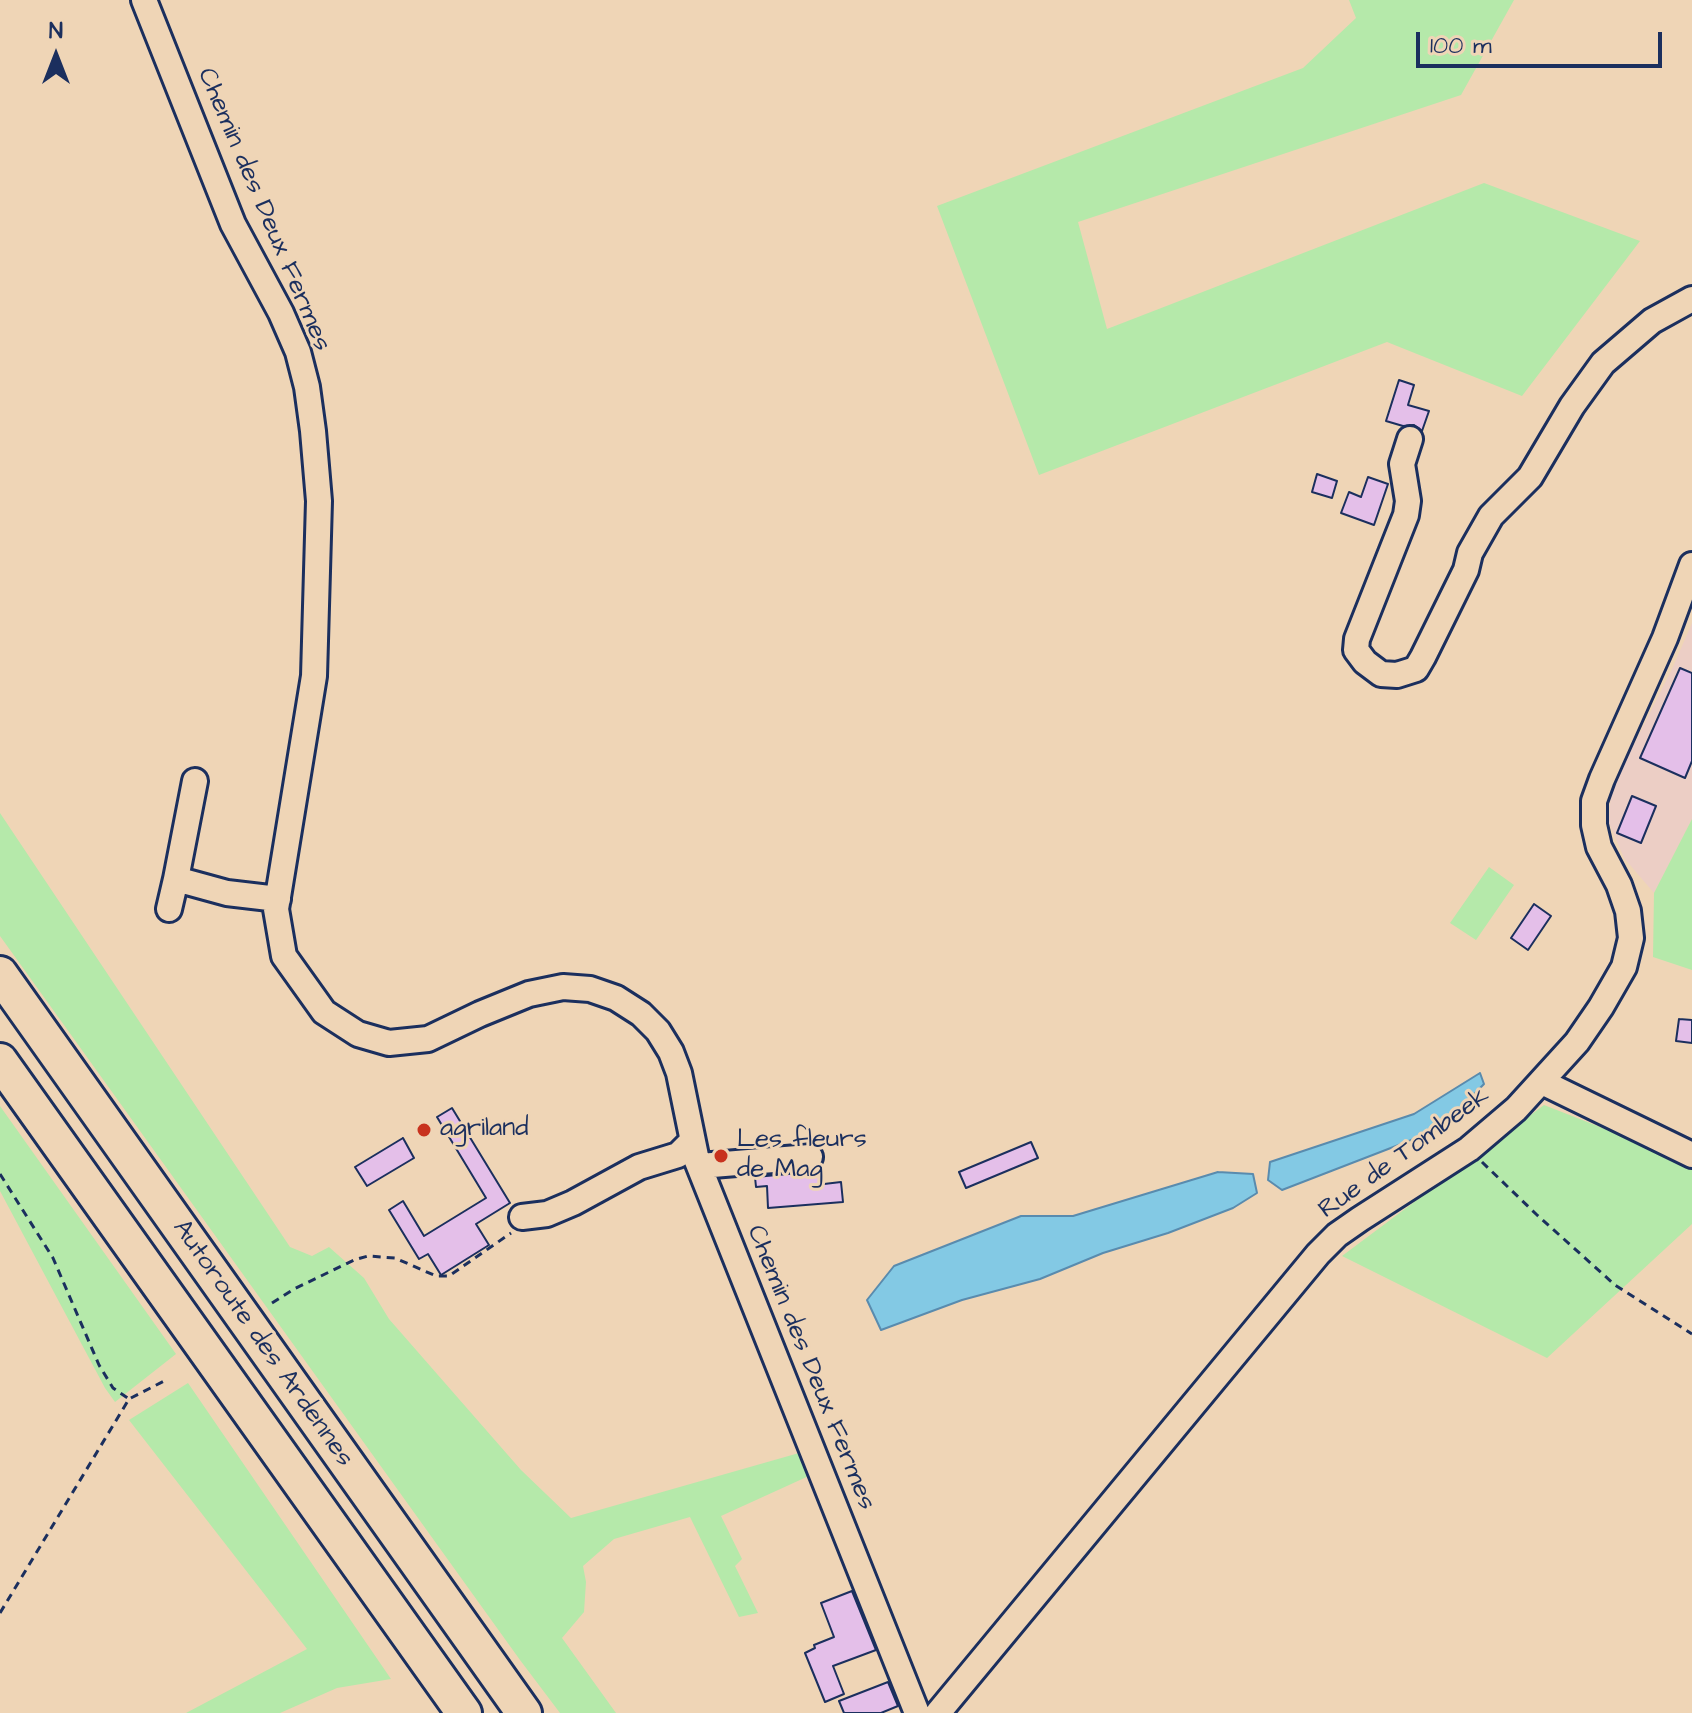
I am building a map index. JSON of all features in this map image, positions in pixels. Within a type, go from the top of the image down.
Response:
[{"type":"highway","name":"Autoroute des Ardennes","points":[[0,974],[524,1713]]},
{"type":"highway","name":"Autoroute des Ardennes","points":[[0,1061],[464,1713]]},
{"type":"highway","points":[[498,1676],[541,1713]]},
{"type":"street","name":"Chemin des Deux Fermes","points":[[144,0],[233,224],[281,313],[298,352],[307,387],[319,501],[314,676],[276,909],[284,956],[324,1012],[358,1034],[389,1043],[428,1039],[529,994],[563,987],[590,989],[616,998],[641,1014],[658,1031],[679,1073],[700,1166],[917,1713]]},
{"type":"street","points":[[1410,439],[1402,464],[1408,501],[1406,515],[1357,639],[1356,650],[1365,662],[1381,674],[1397,675],[1416,669],[1466,570],[1470,553],[1491,516],[1530,477],[1572,406],[1603,363],[1652,321],[1692,299]]},
{"type":"street","name":"Rue de Tombeek","points":[[938,1713],[1318,1254],[1337,1235],[1360,1219],[1469,1149],[1516,1109],[1577,1042],[1601,1007],[1624,967],[1631,938],[1628,911],[1619,885],[1599,847],[1594,825],[1594,801],[1665,638],[1692,565]]},
{"type":"street","points":[[169,909],[195,781]]},
{"type":"street","points":[[176,879],[227,893],[278,899]]},
{"type":"street","points":[[1542,1082],[1692,1155]]},
{"type":"street","points":[[515,1226],[573,1203],[639,1167],[678,1155],[692,1141]]},
{"type":"street","points":[[700,1166],[810,1157]]},
{"type":"path","points":[[1469,1149],[1615,1285],[1692,1334]]},
{"type":"path","points":[[0,1174],[53,1258],[99,1365],[113,1388],[129,1399]]},
{"type":"path","points":[[272,1303],[294,1289],[368,1256],[395,1258],[436,1276],[449,1276],[515,1226]]},
{"type":"path","points":[[0,1613],[129,1399],[168,1379]]},
{"type":"shaded area","points":[[1692,623],[1692,819],[1654,893],[1624,858],[1609,823],[1611,790]]},
{"type":"green space","points":[[1349,0],[1514,0],[1461,95],[1078,222],[1107,329],[1484,183],[1640,241],[1522,396],[1387,342],[1039,475],[937,206],[1303,68],[1356,18]]},
{"type":"green space","points":[[0,813],[290,1247],[312,1256],[329,1247],[364,1278],[389,1319],[521,1470],[571,1518],[806,1451],[811,1475],[721,1516],[742,1559],[735,1566],[758,1613],[739,1617],[690,1517],[614,1539],[583,1566],[586,1582],[584,1612],[562,1638],[616,1713],[560,1713],[0,936]]},
{"type":"green space","points":[[1692,819],[1692,970],[1653,957],[1654,893]]},
{"type":"green space","points":[[1489,867],[1514,885],[1476,940],[1450,923]]},
{"type":"green space","points":[[1544,1105],[1692,1163],[1692,1224],[1547,1358],[1342,1256]]},
{"type":"green space","points":[[0,1106],[176,1354],[115,1402],[0,1191]]},
{"type":"green space","points":[[188,1383],[391,1679],[337,1688],[280,1713],[186,1713],[307,1649],[129,1420]]},
{"type":"water","points":[[1480,1073],[1484,1084],[1440,1129],[1282,1190],[1268,1180],[1270,1162],[1414,1114]]},
{"type":"water","points":[[1218,1172],[1253,1174],[1257,1193],[1233,1208],[1168,1233],[1103,1253],[1040,1279],[962,1300],[881,1330],[867,1300],[894,1266],[1021,1216],[1073,1216]]},
{"type":"building","points":[[1399,380],[1414,385],[1408,405],[1429,411],[1422,431],[1414,425],[1403,426],[1386,421]]},
{"type":"building","points":[[1317,474],[1337,481],[1332,498],[1312,492]]},
{"type":"building","points":[[1368,477],[1388,484],[1374,525],[1341,513],[1349,492],[1361,497]]},
{"type":"building","points":[[1680,668],[1692,673],[1692,761],[1685,778],[1640,758]]},
{"type":"building","points":[[1632,796],[1656,806],[1641,843],[1617,833]]},
{"type":"building","points":[[1534,904],[1551,916],[1528,950],[1511,938]]},
{"type":"building","points":[[1679,1019],[1692,1020],[1692,1043],[1676,1041]]},
{"type":"building","points":[[452,1108],[510,1203],[476,1224],[489,1245],[441,1275],[428,1254],[419,1259],[389,1210],[403,1201],[424,1236],[486,1198],[437,1117]]},
{"type":"building","points":[[403,1138],[414,1158],[367,1186],[355,1167]]},
{"type":"building","points":[[1031,1142],[1038,1158],[966,1188],[959,1172]]},
{"type":"building","points":[[822,1166],[824,1184],[841,1182],[843,1202],[768,1208],[767,1186],[756,1187],[755,1177],[811,1172]]},
{"type":"building","points":[[852,1591],[876,1650],[833,1666],[844,1694],[825,1702],[805,1653],[815,1648],[814,1645],[834,1637],[821,1603]]},
{"type":"building","points":[[888,1682],[898,1706],[881,1713],[844,1713],[839,1701]]},
{"type":"place","name":"agriland","points":[[424,1130]]},
{"type":"place","name":"Les fleurs de Mag","points":[[721,1156]]}]
